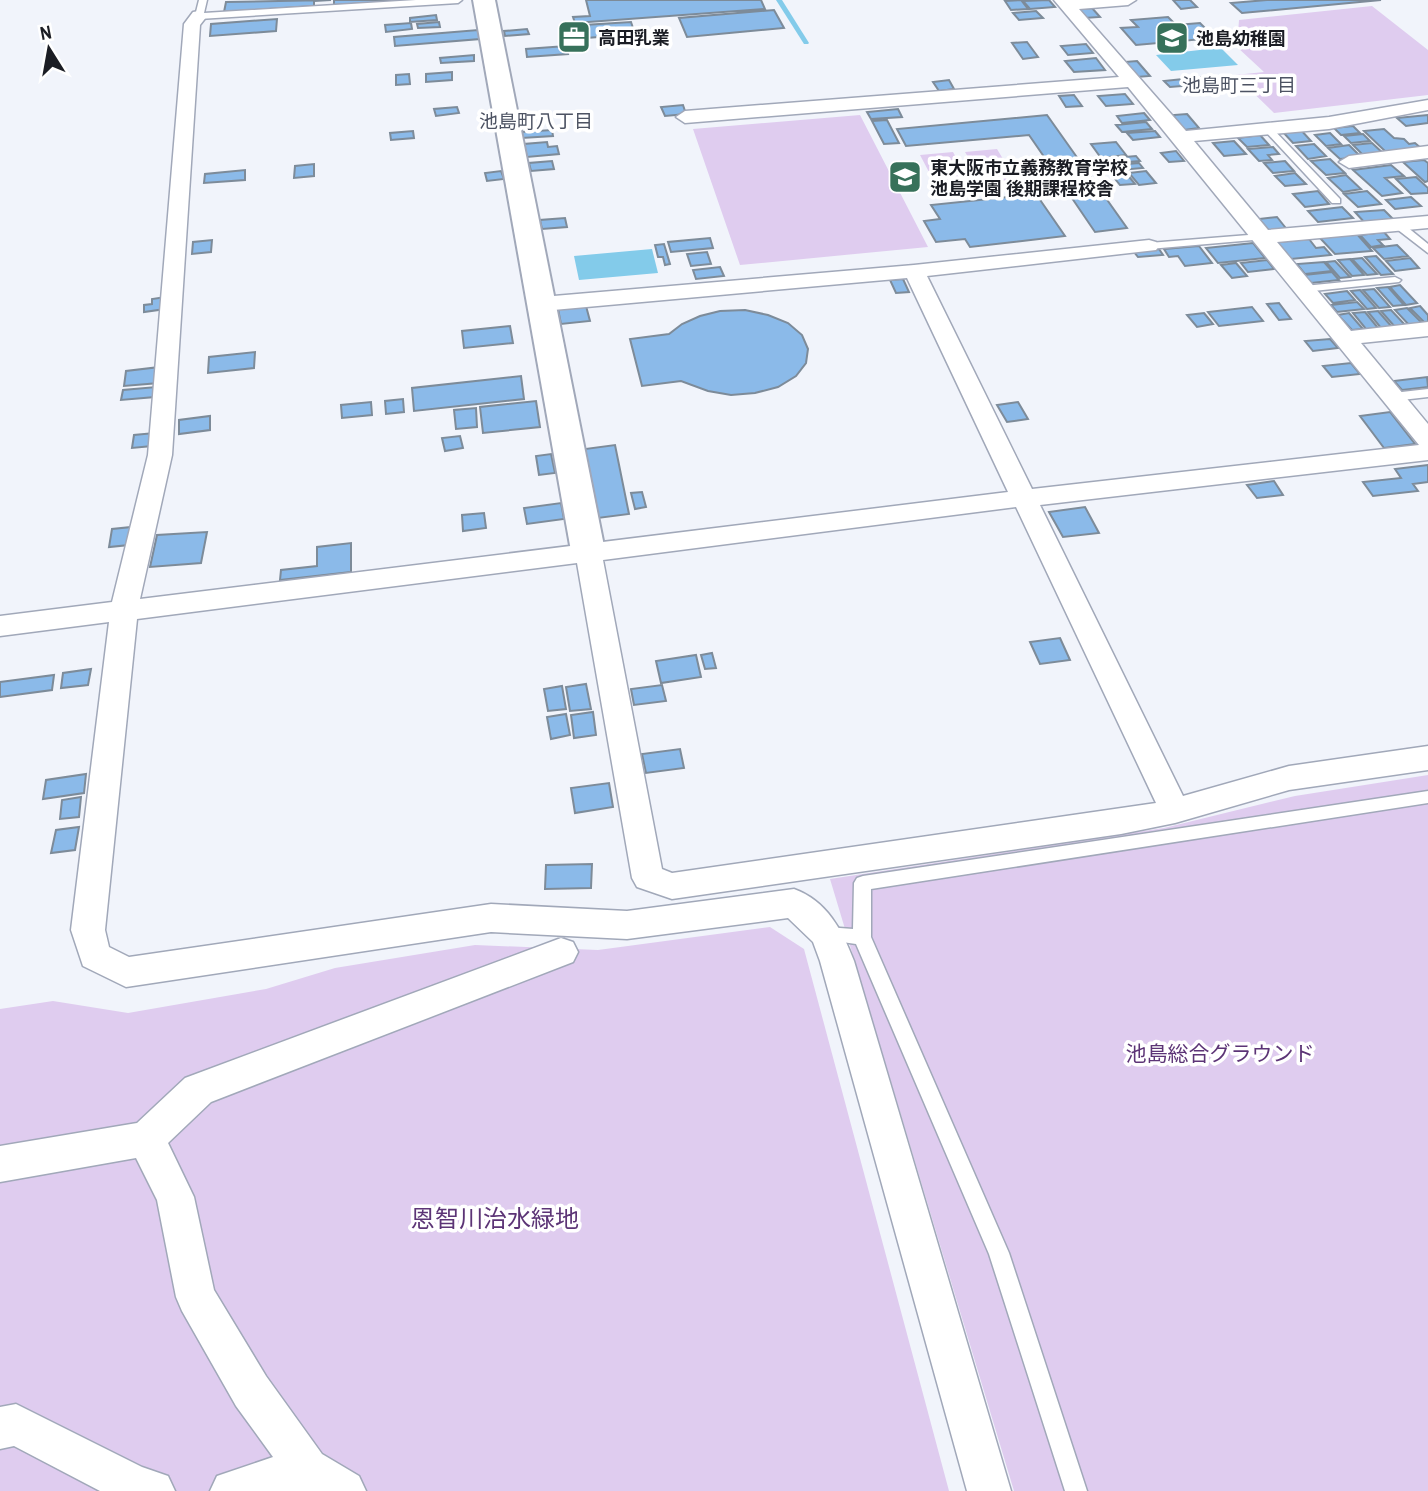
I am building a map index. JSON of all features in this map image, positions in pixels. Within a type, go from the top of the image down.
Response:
[{"type":"street","points":[[484,0],[648,878],[672,886],[818,863],[1121,822],[1175,811],[1289,778],[1428,758]]},
{"type":"street","points":[[1065,3],[1118,0]]},
{"type":"street","points":[[1065,3],[1181,137],[1428,440]]},
{"type":"street","points":[[201,8],[192,24],[160,455],[124,610],[88,930],[96,956],[126,972],[491,918],[627,925],[794,903]]},
{"type":"street","points":[[685,117],[1132,80]]},
{"type":"street","points":[[1181,137],[1329,123],[1428,105]]},
{"type":"street","points":[[1349,162],[1428,152]]},
{"type":"street","points":[[1261,237],[1428,222]]},
{"type":"street","points":[[542,304],[914,271],[1149,246]]},
{"type":"street","points":[[914,271],[1175,811]]},
{"type":"street","points":[[1344,338],[1428,330]]},
{"type":"street","points":[[0,626],[588,551],[1428,452]]},
{"type":"street","points":[[794,903],[818,863]]},
{"type":"street","points":[[794,903],[827,934],[841,975],[989,1491]]},
{"type":"street","points":[[0,1164],[146,1139],[198,1090],[561,952]]},
{"type":"street","points":[[146,1139],[174,1197],[196,1297],[251,1391],[307,1469],[344,1491]]},
{"type":"street","points":[[0,1428],[16,1426],[153,1491]]},
{"type":"street","points":[[232,1491],[307,1469]]},
{"type":"lane","points":[[201,8],[458,0]]},
{"type":"lane","points":[[1268,129],[1336,201]]},
{"type":"lane","points":[[1397,224],[1428,250]]},
{"type":"lane","points":[[1149,246],[1261,237]]},
{"type":"lane","points":[[1304,289],[1395,280]]},
{"type":"lane","points":[[1392,397],[1428,393]]},
{"type":"lane","points":[[1076,1491],[999,1253],[862,937],[863,883],[1428,797]]},
{"type":"lane","points":[[827,934],[862,937]]},
{"type":"green space","points":[[1372,6],[1428,50],[1428,95],[1274,113],[1235,75],[1264,72],[1237,47],[1239,20]]},
{"type":"green space","points":[[860,115],[928,247],[740,265],[693,129]]},
{"type":"green space","points":[[997,149],[1018,184],[985,186],[965,152]]},
{"type":"green space","points":[[953,152],[973,188],[939,191],[920,155]]},
{"type":"green space","name":"池島総合グラウンド","points":[[1428,775],[1428,1491],[1014,1491],[830,879],[1164,828],[1295,796]]},
{"type":"green space","name":"恩智川治水緑地","points":[[770,927],[804,949],[949,1491],[0,1491],[0,1009],[53,1001],[128,1013],[266,989],[335,968],[475,945],[598,950]]},
{"type":"water","points":[[1222,49],[1238,65],[1171,71],[1156,55]]},
{"type":"water","points":[[652,249],[658,273],[579,280],[574,256]]},
{"type":"building","points":[[331,0],[314,1],[314,6],[224,12],[226,2]]},
{"type":"building","points":[[334,0],[403,0],[403,1],[334,5]]},
{"type":"building","points":[[586,0],[761,0],[765,9],[575,23],[573,17],[590,16]]},
{"type":"building","points":[[1021,0],[1028,9],[1011,10],[1005,1]]},
{"type":"building","points":[[1049,0],[1055,7],[1030,9],[1023,1]]},
{"type":"building","points":[[1173,0],[1190,0],[1197,7],[1181,9]]},
{"type":"building","points":[[1267,0],[1381,0],[1242,13],[1231,3]]},
{"type":"building","points":[[1092,8],[1100,17],[1084,18],[1076,9]]},
{"type":"building","points":[[774,10],[784,28],[687,37],[679,18]]},
{"type":"building","points":[[1036,11],[1043,18],[1019,20],[1013,13]]},
{"type":"building","points":[[436,15],[437,20],[410,22],[410,18]]},
{"type":"building","points":[[1168,17],[1176,25],[1200,23],[1215,38],[1136,45],[1121,28],[1138,27],[1131,20]]},
{"type":"building","points":[[277,19],[276,31],[210,36],[211,24]]},
{"type":"building","points":[[439,22],[440,27],[418,28],[417,24]]},
{"type":"building","points":[[631,22],[635,34],[562,40],[561,33],[569,32],[568,26]]},
{"type":"building","points":[[411,23],[412,29],[386,32],[385,25]]},
{"type":"building","points":[[527,29],[529,34],[505,36],[504,31]]},
{"type":"building","points":[[478,30],[480,39],[395,46],[394,37]]},
{"type":"building","points":[[1027,42],[1038,57],[1023,59],[1012,43]]},
{"type":"building","points":[[1086,44],[1093,53],[1068,55],[1061,46]]},
{"type":"building","points":[[566,46],[568,54],[527,57],[526,49]]},
{"type":"building","points":[[474,55],[474,61],[441,63],[440,58]]},
{"type":"building","points":[[1096,58],[1105,70],[1074,72],[1065,61]]},
{"type":"building","points":[[1137,61],[1150,76],[1136,77],[1124,62]]},
{"type":"building","points":[[452,72],[452,80],[426,82],[426,74]]},
{"type":"building","points":[[409,74],[410,84],[396,85],[396,75]]},
{"type":"building","points":[[1202,77],[1208,84],[1170,87],[1164,81]]},
{"type":"building","points":[[949,80],[954,89],[939,91],[933,82]]},
{"type":"building","points":[[1125,94],[1133,104],[1106,106],[1098,96]]},
{"type":"building","points":[[1074,95],[1082,106],[1066,107],[1059,96]]},
{"type":"building","points":[[683,105],[686,114],[665,116],[661,107]]},
{"type":"building","points":[[457,107],[459,113],[436,116],[434,109]]},
{"type":"building","points":[[898,109],[902,117],[871,119],[867,112]]},
{"type":"building","points":[[1144,113],[1150,120],[1122,123],[1117,116]]},
{"type":"building","points":[[1187,114],[1199,128],[1184,130],[1173,115]]},
{"type":"building","points":[[1047,115],[1127,228],[1095,232],[1061,182],[1034,184],[1023,167],[1049,164],[1029,135],[906,146],[897,129]]},
{"type":"building","points":[[1428,115],[1428,123],[1406,126],[1397,118]]},
{"type":"building","points":[[887,120],[899,143],[884,144],[872,121]]},
{"type":"building","points":[[1146,122],[1152,129],[1122,132],[1116,125]]},
{"type":"building","points":[[1353,126],[1360,133],[1341,135],[1334,128]]},
{"type":"building","points":[[1300,129],[1311,141],[1293,143],[1282,131]]},
{"type":"building","points":[[1384,129],[1394,138],[1404,139],[1409,144],[1415,143],[1422,149],[1387,153],[1364,131]]},
{"type":"building","points":[[552,130],[553,136],[522,138],[521,132]]},
{"type":"building","points":[[413,131],[414,138],[391,140],[390,133]]},
{"type":"building","points":[[1155,131],[1160,137],[1133,140],[1127,133]]},
{"type":"building","points":[[1330,133],[1341,144],[1326,146],[1315,135]]},
{"type":"building","points":[[1363,134],[1370,141],[1351,143],[1344,136]]},
{"type":"building","points":[[1260,135],[1269,145],[1247,147],[1238,138]]},
{"type":"building","points":[[1234,141],[1246,154],[1224,156],[1213,143]]},
{"type":"building","points":[[547,142],[548,147],[557,146],[559,154],[527,157],[524,144]]},
{"type":"building","points":[[1116,142],[1126,155],[1101,158],[1091,144]]},
{"type":"building","points":[[1372,143],[1385,155],[1365,157],[1353,145]]},
{"type":"building","points":[[1314,144],[1326,156],[1308,159],[1296,146]]},
{"type":"building","points":[[1349,145],[1361,157],[1340,159],[1328,148]]},
{"type":"building","points":[[1273,147],[1279,154],[1268,155],[1272,160],[1259,161],[1248,149]]},
{"type":"building","points":[[1176,151],[1184,161],[1169,162],[1161,153]]},
{"type":"building","points":[[1136,156],[1140,161],[1105,164],[1101,159]]},
{"type":"building","points":[[1330,159],[1345,173],[1326,175],[1311,161]]},
{"type":"building","points":[[1424,160],[1428,163],[1428,181],[1425,182],[1403,162]]},
{"type":"building","points":[[552,161],[554,169],[531,171],[529,163]]},
{"type":"building","points":[[1285,161],[1294,171],[1273,173],[1264,163]]},
{"type":"building","points":[[1139,163],[1143,168],[1109,171],[1105,166]]},
{"type":"building","points":[[314,164],[314,176],[294,178],[295,166]]},
{"type":"building","points":[[1391,165],[1404,176],[1385,178],[1402,193],[1382,196],[1353,170]]},
{"type":"building","points":[[245,170],[245,180],[204,183],[205,174]]},
{"type":"building","points":[[501,171],[504,179],[487,181],[485,173]]},
{"type":"building","points":[[1146,171],[1156,183],[1139,185],[1129,173]]},
{"type":"building","points":[[1126,173],[1135,184],[1120,185],[1112,175]]},
{"type":"building","points":[[1295,173],[1306,184],[1285,186],[1275,176]]},
{"type":"building","points":[[1346,175],[1361,189],[1343,192],[1328,178]]},
{"type":"building","points":[[1416,177],[1428,188],[1428,193],[1411,194],[1396,179]]},
{"type":"building","points":[[1318,191],[1329,204],[1305,207],[1293,194]]},
{"type":"building","points":[[1367,191],[1381,204],[1358,207],[1344,194]]},
{"type":"building","points":[[1036,194],[1065,236],[970,247],[965,239],[936,242],[924,221],[940,219],[931,205]]},
{"type":"building","points":[[1411,197],[1421,206],[1395,209],[1386,200]]},
{"type":"building","points":[[1342,207],[1353,218],[1318,222],[1308,211]]},
{"type":"building","points":[[1384,210],[1393,219],[1364,222],[1355,212]]},
{"type":"building","points":[[1277,217],[1289,232],[1271,233],[1259,219]]},
{"type":"building","points":[[565,218],[567,227],[542,229],[540,220]]},
{"type":"building","points":[[1384,232],[1390,239],[1378,240],[1383,245],[1371,247],[1360,235]]},
{"type":"building","points":[[1356,233],[1372,251],[1335,254],[1319,237]]},
{"type":"building","points":[[710,238],[713,248],[671,252],[668,242]]},
{"type":"building","points":[[1309,239],[1316,248],[1324,247],[1331,255],[1291,259],[1277,242]]},
{"type":"building","points":[[212,240],[211,252],[192,254],[193,242]]},
{"type":"building","points":[[1253,243],[1265,258],[1218,263],[1206,248]]},
{"type":"building","points":[[664,244],[670,264],[665,265],[663,257],[658,257],[655,245]]},
{"type":"building","points":[[1397,245],[1408,256],[1384,259],[1373,248]]},
{"type":"building","points":[[1199,246],[1212,263],[1185,266],[1178,256],[1169,257],[1164,249]]},
{"type":"building","points":[[1159,249],[1163,255],[1138,257],[1134,252]]},
{"type":"building","points":[[707,252],[711,264],[691,266],[687,254]]},
{"type":"building","points":[[1376,256],[1393,274],[1381,275],[1365,257]]},
{"type":"building","points":[[1362,258],[1377,274],[1367,275],[1352,259]]},
{"type":"building","points":[[1410,258],[1419,268],[1395,271],[1386,261]]},
{"type":"building","points":[[1350,259],[1364,275],[1352,276],[1338,260]]},
{"type":"building","points":[[1267,260],[1274,269],[1248,272],[1241,263]]},
{"type":"building","points":[[1335,261],[1350,277],[1340,278],[1326,262]]},
{"type":"building","points":[[1324,262],[1332,271],[1305,274],[1297,264]]},
{"type":"building","points":[[1236,263],[1247,276],[1232,278],[1221,265]]},
{"type":"building","points":[[720,267],[724,276],[696,279],[693,270]]},
{"type":"building","points":[[1332,272],[1339,280],[1311,283],[1304,275]]},
{"type":"building","points":[[903,279],[909,292],[896,293],[890,280]]},
{"type":"building","points":[[1400,285],[1417,303],[1406,305],[1390,287]]},
{"type":"building","points":[[1388,287],[1404,305],[1393,306],[1377,288]]},
{"type":"building","points":[[1374,289],[1390,307],[1379,308],[1363,290]]},
{"type":"building","points":[[1360,290],[1376,308],[1367,309],[1351,291]]},
{"type":"building","points":[[1347,291],[1355,300],[1333,303],[1325,294]]},
{"type":"building","points":[[166,297],[165,309],[144,312],[144,305],[152,304],[152,299]]},
{"type":"building","points":[[1357,302],[1364,309],[1337,312],[1331,305]]},
{"type":"building","points":[[1279,303],[1291,319],[1279,320],[1267,304]]},
{"type":"building","points":[[586,306],[590,321],[561,324],[558,309]]},
{"type":"building","points":[[1420,306],[1428,315],[1428,323],[1410,308]]},
{"type":"building","points":[[1252,307],[1263,321],[1219,326],[1208,312]]},
{"type":"building","points":[[1407,308],[1422,323],[1409,325],[1395,310]]},
{"type":"building","points":[[745,310],[788,323],[802,335],[808,349],[806,363],[796,376],[778,387],[731,395],[708,391],[681,381],[642,386],[630,339],[669,334],[682,324],[700,316],[720,311]]},
{"type":"building","points":[[1391,310],[1406,326],[1395,327],[1381,311]]},
{"type":"building","points":[[1378,311],[1392,327],[1381,328],[1368,312]]},
{"type":"building","points":[[1365,312],[1378,328],[1366,329],[1353,313]]},
{"type":"building","points":[[1204,313],[1213,324],[1197,327],[1187,315]]},
{"type":"building","points":[[1349,313],[1363,329],[1352,330],[1338,315]]},
{"type":"building","points":[[510,326],[513,343],[464,348],[462,331]]},
{"type":"building","points":[[1330,339],[1338,348],[1313,351],[1305,341]]},
{"type":"building","points":[[255,352],[254,368],[208,373],[209,357]]},
{"type":"building","points":[[1351,363],[1360,374],[1332,377],[1323,366]]},
{"type":"building","points":[[160,367],[159,383],[124,386],[126,371]]},
{"type":"building","points":[[521,376],[524,399],[414,411],[412,388]]},
{"type":"building","points":[[1427,377],[1428,387],[1402,390],[1394,381]]},
{"type":"building","points":[[156,387],[155,397],[121,400],[123,390]]},
{"type":"building","points":[[403,399],[404,412],[386,414],[385,401]]},
{"type":"building","points":[[536,401],[540,427],[483,433],[480,407]]},
{"type":"building","points":[[371,402],[372,415],[342,418],[341,405]]},
{"type":"building","points":[[1018,402],[1028,419],[1007,422],[997,405]]},
{"type":"building","points":[[476,408],[477,427],[456,429],[454,410]]},
{"type":"building","points":[[1390,412],[1415,444],[1384,448],[1360,416]]},
{"type":"building","points":[[210,416],[210,430],[179,434],[179,420]]},
{"type":"building","points":[[154,433],[152,446],[132,448],[134,435]]},
{"type":"building","points":[[460,436],[463,448],[445,451],[442,438]]},
{"type":"building","points":[[615,445],[629,514],[598,518],[585,449]]},
{"type":"building","points":[[551,454],[555,473],[539,475],[536,456]]},
{"type":"building","points":[[1428,465],[1428,482],[1413,484],[1418,491],[1373,496],[1363,482],[1401,478],[1395,469]]},
{"type":"building","points":[[1274,481],[1283,495],[1257,498],[1247,485]]},
{"type":"building","points":[[642,492],[646,507],[635,509],[631,493]]},
{"type":"building","points":[[561,503],[564,519],[527,524],[524,508]]},
{"type":"building","points":[[1085,507],[1099,533],[1063,537],[1049,512]]},
{"type":"building","points":[[484,513],[486,528],[463,531],[462,515]]},
{"type":"building","points":[[132,527],[129,545],[109,547],[112,529]]},
{"type":"building","points":[[207,532],[201,563],[150,567],[157,535]]},
{"type":"building","points":[[351,543],[351,572],[280,580],[281,570],[317,566],[317,547]]},
{"type":"building","points":[[1060,638],[1070,660],[1040,664],[1030,642]]},
{"type":"building","points":[[712,653],[716,668],[705,669],[701,655]]},
{"type":"building","points":[[696,655],[701,677],[661,683],[656,661]]},
{"type":"building","points":[[91,669],[88,685],[61,688],[63,673]]},
{"type":"building","points":[[54,675],[52,690],[0,697],[0,682]]},
{"type":"building","points":[[586,684],[591,709],[570,711],[566,687]]},
{"type":"building","points":[[662,685],[666,701],[634,705],[631,689]]},
{"type":"building","points":[[562,686],[566,709],[548,711],[544,689]]},
{"type":"building","points":[[593,712],[596,735],[574,738],[571,715]]},
{"type":"building","points":[[566,714],[570,735],[551,739],[547,717]]},
{"type":"building","points":[[680,749],[684,768],[646,773],[642,754]]},
{"type":"building","points":[[86,774],[84,793],[43,799],[46,780]]},
{"type":"building","points":[[609,783],[613,807],[575,813],[571,788]]},
{"type":"building","points":[[81,797],[79,817],[60,819],[62,800]]},
{"type":"building","points":[[79,827],[75,850],[51,853],[56,830]]},
{"type":"building","points":[[592,864],[591,888],[545,889],[546,865]]},
{"type":"waterway","points":[[779,0],[806,43]]},
{"type":"place","name":"高田乳業","points":[[574,37]]},
{"type":"place","name":"池島幼稚園","points":[[1172,38]]},
{"type":"place","name":"東大阪市立義務教育学校 池島学園 後期課程校舎","points":[[905,177]]},
{"type":"district","name":"池島町三丁目","points":[[1239,85]]},
{"type":"district","name":"池島町八丁目","points":[[536,121]]}]
